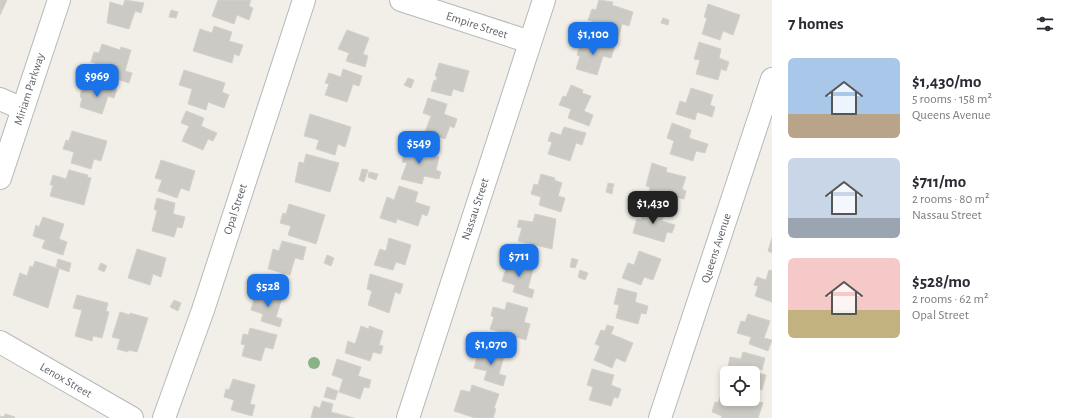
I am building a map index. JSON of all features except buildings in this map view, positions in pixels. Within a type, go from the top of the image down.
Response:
[{"type":"street","name":"Miriam Parkway","points":[[0,178],[59,0]]},
{"type":"street","name":"Opal Street","points":[[164,418],[202,310],[304,0]]},
{"type":"street","name":"Empire Street","points":[[401,0],[530,42]]},
{"type":"street","name":"Nassau Street","points":[[408,418],[544,0]]},
{"type":"street","name":"Queens Avenue","points":[[660,418],[772,79]]},
{"type":"street","points":[[0,99],[23,109]]},
{"type":"street","name":"Lenox Street","points":[[0,342],[132,418]]}]
